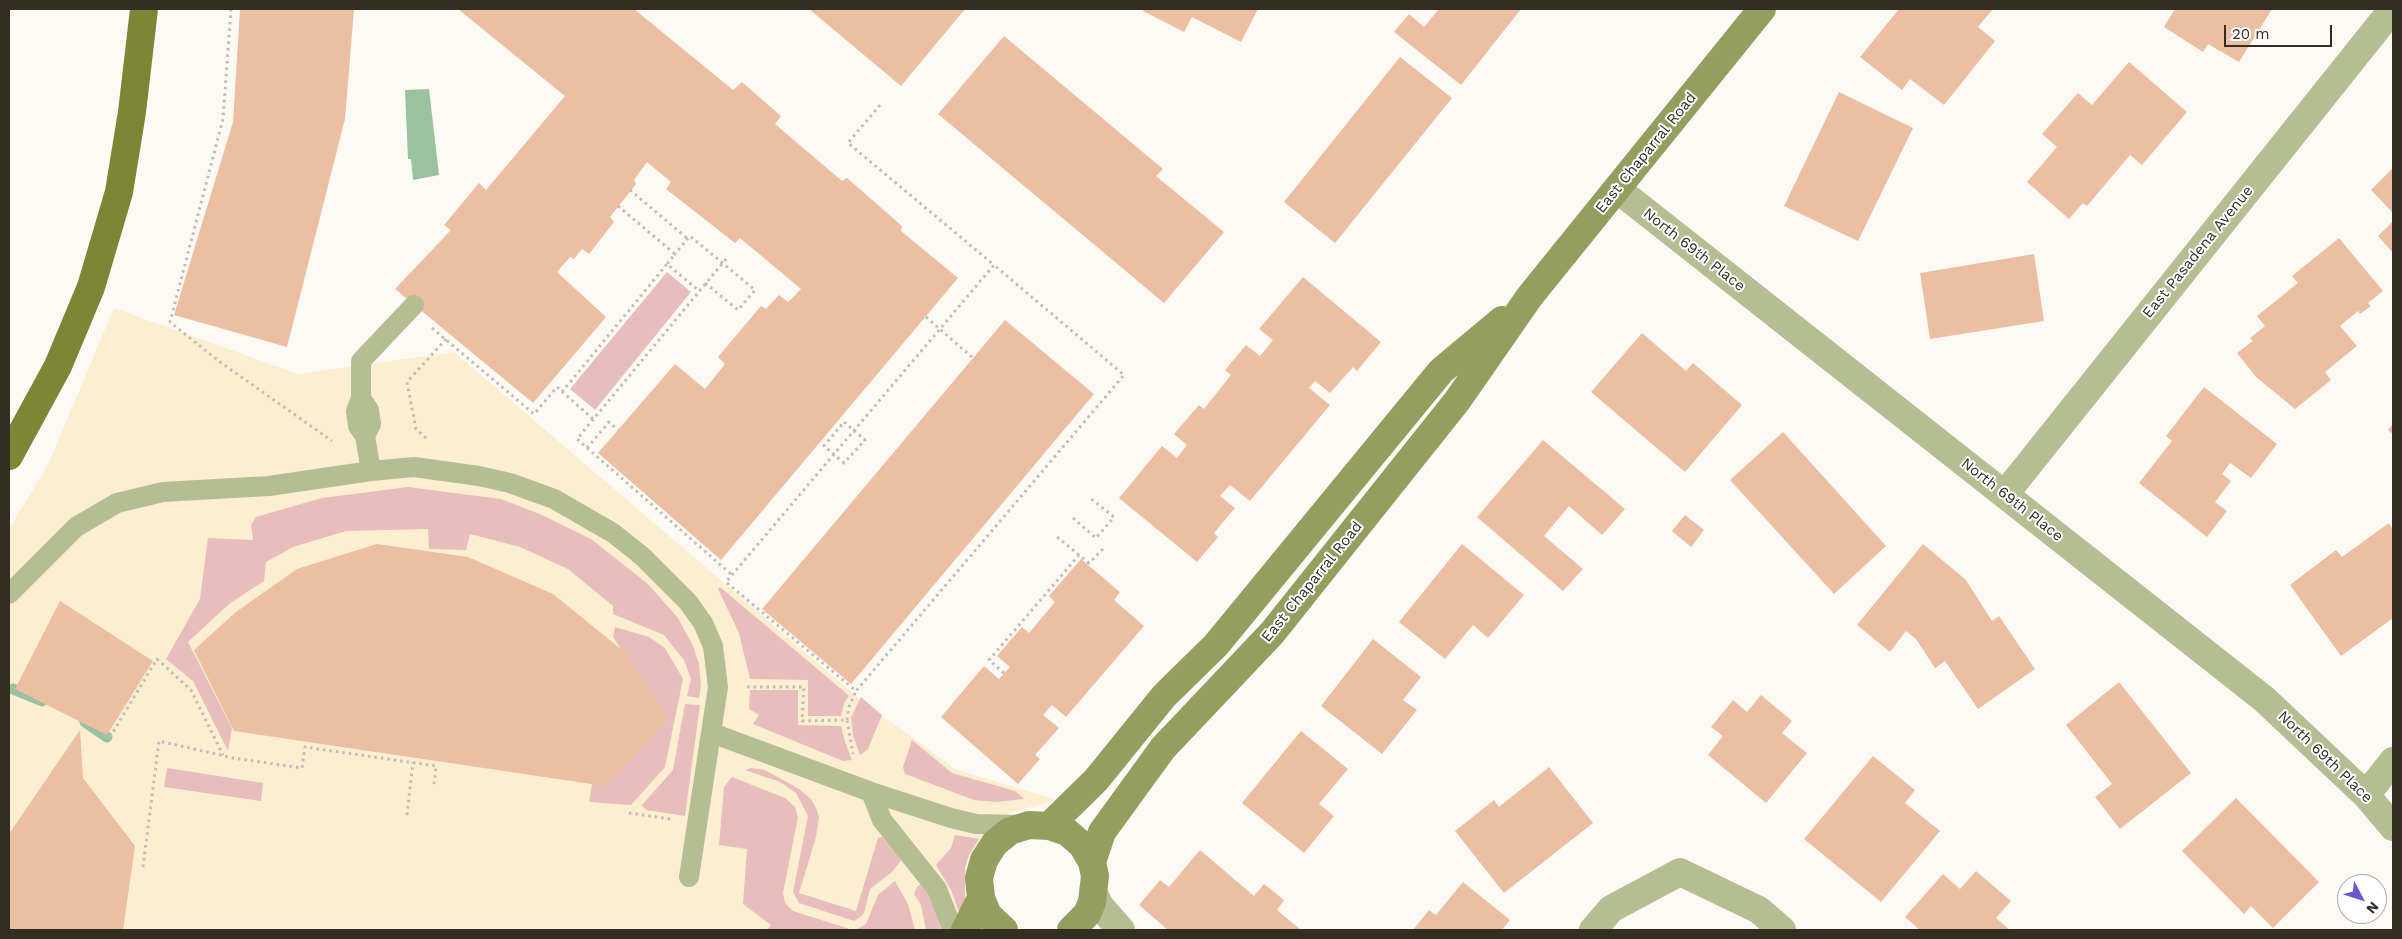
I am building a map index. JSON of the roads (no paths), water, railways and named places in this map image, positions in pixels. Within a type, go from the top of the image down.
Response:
[{"type":"main road","points":[[9,456],[58,366],[91,287],[119,192],[132,112],[144,9]]},
{"type":"main road","name":"East Chaparral Road","points":[[1092,862],[1102,832],[1163,748],[1272,633],[1457,401],[1530,296],[1762,9]]},
{"type":"main road","name":"East Chaparral Road","points":[[1039,825],[1096,780],[1164,696],[1222,639],[1441,371],[1530,296]]},
{"type":"main road","points":[[1004,930],[988,915],[981,898],[979,878],[984,860],[995,843],[1010,831],[1039,825],[1067,832],[1082,845],[1092,862],[1096,876],[1094,894],[1087,914],[1071,930]]},
{"type":"main road","points":[[965,930],[981,898]]},
{"type":"street","name":"East Pasadena Avenue","points":[[2005,494],[2390,10]]},
{"type":"street","name":"North 69th Place","points":[[1617,189],[2264,699],[2366,795],[2393,827]]},
{"type":"street","points":[[2366,795],[2393,761]]},
{"type":"street","points":[[1593,930],[1610,909],[1680,872],[1759,910],[1782,930]]},
{"type":"street","points":[[1094,894],[1100,906],[1121,930]]},
{"type":"lane","points":[[371,471],[366,436],[371,424],[369,410],[361,398],[361,360],[412,307]]},
{"type":"lane","points":[[9,594],[76,527],[117,503],[163,492],[269,486],[371,471],[414,467],[510,483],[554,499],[613,533],[666,580],[703,623],[714,646],[718,687],[690,878]]},
{"type":"lane","points":[[712,733],[871,792],[976,824],[1039,825]]},
{"type":"lane","points":[[871,792],[882,820],[937,890],[953,930]]},
{"type":"waterway","points":[[13,689],[42,701]]},
{"type":"waterway","points":[[85,722],[107,737]]}]
